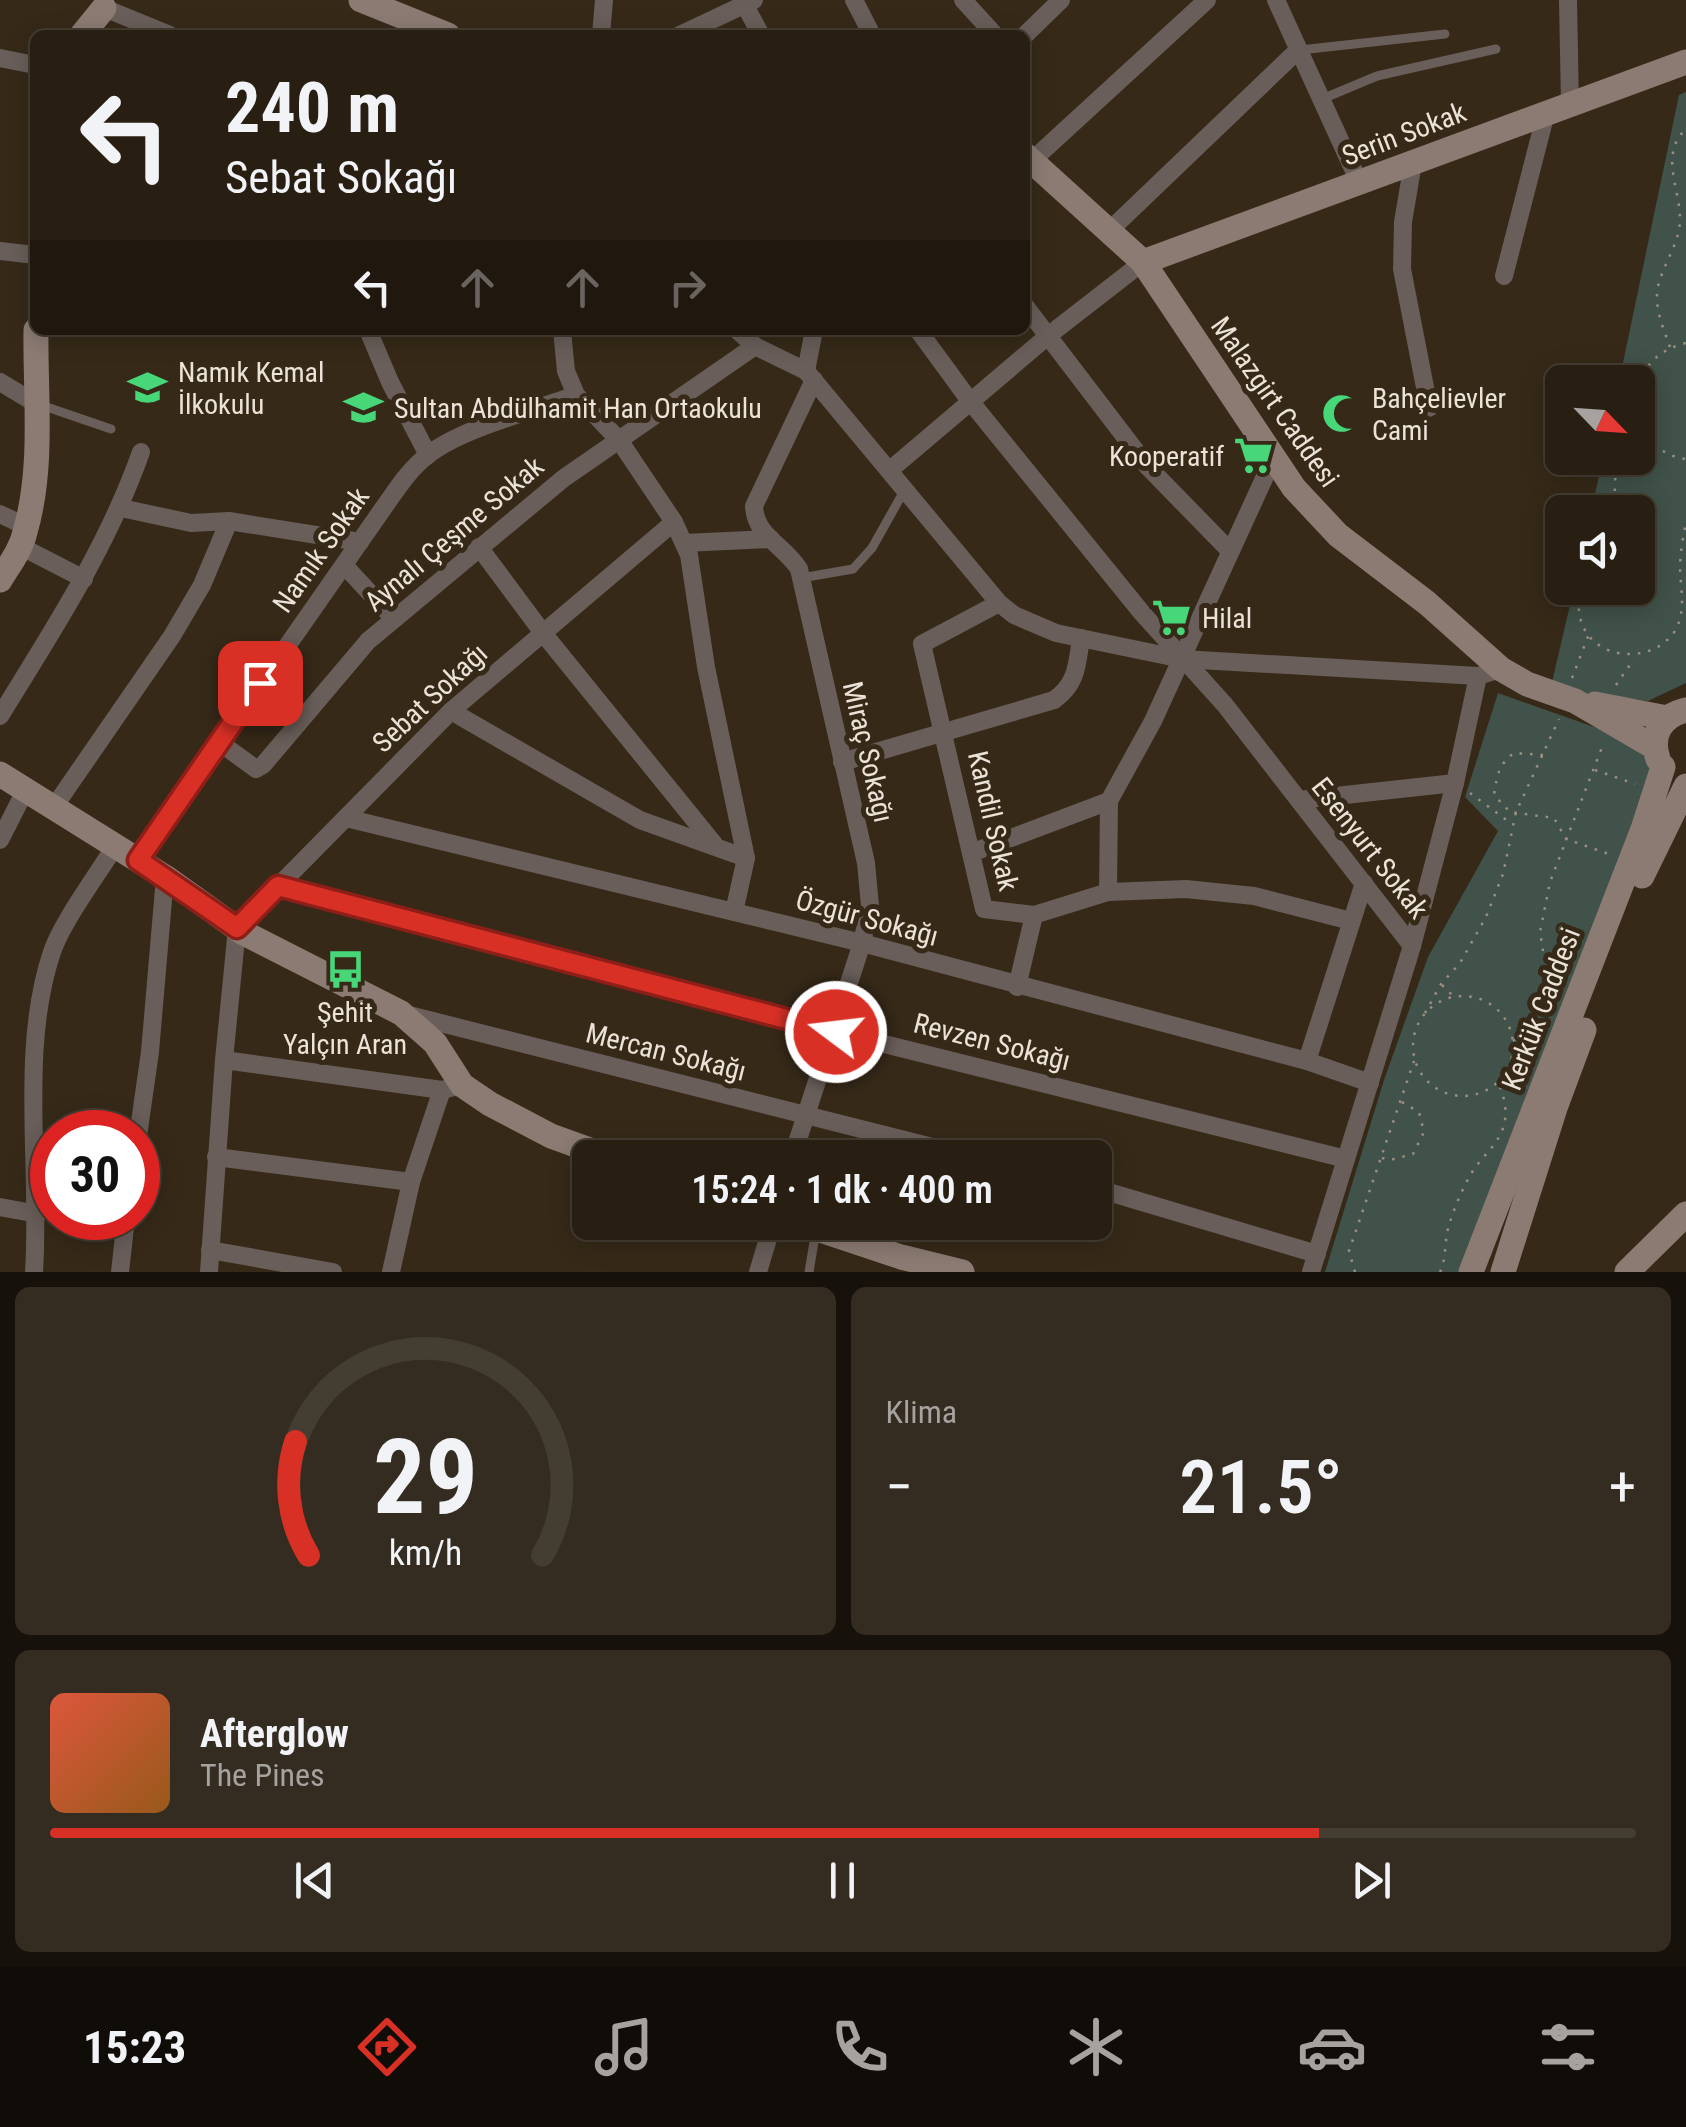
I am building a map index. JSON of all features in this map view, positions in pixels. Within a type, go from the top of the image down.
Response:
[{"type":"street","points":[[360,0],[433,30]]},
{"type":"street","points":[[601,30],[604,0]]},
{"type":"street","points":[[854,0],[869,30]]},
{"type":"street","points":[[963,0],[990,30]]},
{"type":"street","points":[[1030,31],[1061,0]]},
{"type":"street","points":[[1030,160],[1206,0]]},
{"type":"street","points":[[1276,0],[1360,184]]},
{"type":"street","points":[[1504,276],[1558,109],[1568,0]]},
{"type":"street","points":[[85,30],[105,2],[160,30]]},
{"type":"street","points":[[690,30],[747,2],[759,30]]},
{"type":"street","points":[[1108,232],[1297,51]]},
{"type":"street","points":[[0,58],[30,64]]},
{"type":"street","name":"Serin Sokak","points":[[1143,262],[1686,62]]},
{"type":"street","points":[[1413,163],[1403,222],[1402,269],[1429,408]]},
{"type":"street","name":"Malazgirt Caddesi","points":[[1030,164],[1143,262],[1274,458],[1312,510],[1338,536],[1437,611],[1489,672],[1569,700],[1613,709],[1668,764]]},
{"type":"street","points":[[0,251],[30,254]]},
{"type":"street","points":[[890,470],[1048,335],[1143,262]]},
{"type":"street","points":[[1030,312],[1165,488],[1230,551]]},
{"type":"street","points":[[0,580],[23,536],[36,471],[36,335]]},
{"type":"street","points":[[370,335],[428,454]]},
{"type":"street","points":[[562,335],[566,371],[576,395],[620,440],[684,543],[746,858],[734,912]]},
{"type":"street","name":"Miraç Sokağı","points":[[798,1140],[836,1032],[870,906],[869,885],[801,578],[793,559],[756,526],[754,506],[810,376],[814,335]]},
{"type":"street","name":"Esenyurt Sokak","points":[[922,335],[970,401],[1225,706],[1412,946],[1314,1263]]},
{"type":"street","points":[[756,338],[810,376],[1000,603],[1035,626],[1182,659],[1489,672],[1454,783],[1412,946]]},
{"type":"street","name":"Aynalı Çeşme Sokak","points":[[219,742],[256,770],[263,765],[368,641],[564,478],[756,338]]},
{"type":"street","points":[[0,382],[35,404]]},
{"type":"street","name":"Namık Sokak","points":[[138,860],[407,476],[428,454],[464,436],[576,395]]},
{"type":"street","points":[[0,716],[84,579],[121,508],[141,452]]},
{"type":"street","points":[[1108,892],[1108,801],[1153,721],[1274,458]]},
{"type":"street","points":[[121,508],[191,523],[229,521],[360,542]]},
{"type":"street","points":[[0,514],[23,536],[84,579]]},
{"type":"street","points":[[54,807],[172,636],[202,585],[229,521]]},
{"type":"street","name":"Sebat Sokağı","points":[[237,928],[451,711],[674,522]]},
{"type":"street","points":[[684,543],[772,540]]},
{"type":"street","points":[[479,547],[542,633],[714,844]]},
{"type":"street","points":[[344,566],[394,619]]},
{"type":"street","name":"Kandil Sokak","points":[[1000,603],[922,644],[984,910],[1034,915],[1108,892],[1154,889],[1224,892],[1351,921]]},
{"type":"street","points":[[842,762],[1054,700],[1074,681],[1081,638]]},
{"type":"street","points":[[1569,700],[1679,710]]},
{"type":"street","name":"Kerkük Caddesi","points":[[1471,1272],[1668,764],[1660,726],[1679,710]]},
{"type":"street","points":[[451,711],[640,820],[746,858]]},
{"type":"street","points":[[0,774],[165,877],[237,928],[401,1013],[434,1043],[452,1087],[410,1182],[391,1272]]},
{"type":"street","points":[[1298,800],[1454,783]]},
{"type":"street","name":"Kerkük Caddesi","points":[[1503,1272],[1555,1108],[1622,928],[1650,856],[1686,786]]},
{"type":"street","points":[[0,840],[26,789]]},
{"type":"street","points":[[971,854],[1108,801]]},
{"type":"street","name":"Özgür Sokağı","points":[[346,818],[862,944],[1307,1061],[1370,1083]]},
{"type":"street","points":[[36,1110],[34,1035],[53,949],[115,846]]},
{"type":"street","points":[[142,1110],[165,877]]},
{"type":"street","points":[[1307,1061],[1364,882]]},
{"type":"street","name":"Revzen Sokağı","points":[[278,886],[836,1032],[1346,1159]]},
{"type":"street","points":[[1018,987],[1034,915]]},
{"type":"street","points":[[209,1272],[237,928]]},
{"type":"street","name":"Mercan Sokağı","points":[[401,1013],[903,1140]]},
{"type":"street","points":[[224,1060],[452,1087],[572,1142]]},
{"type":"street","points":[[216,1157],[410,1182]]},
{"type":"street","points":[[1112,1194],[1314,1263]]},
{"type":"street","points":[[0,1206],[30,1212]]},
{"type":"street","points":[[1631,1271],[1686,1214]]},
{"type":"street","points":[[34,1272],[36,1240]]},
{"type":"street","points":[[120,1272],[124,1240]]},
{"type":"street","points":[[758,1272],[767,1240]]},
{"type":"street","points":[[850,1240],[962,1272]]},
{"type":"street","points":[[210,1250],[333,1272]]},
{"type":"lane","points":[[1297,51],[1445,34]]},
{"type":"lane","points":[[1320,100],[1377,76],[1496,49]]},
{"type":"lane","points":[[35,404],[111,429]]},
{"type":"lane","points":[[801,578],[853,569],[872,548],[906,489]]},
{"type":"lane","points":[[807,1240],[809,1272]]},
{"type":"path","points":[[1670,347],[1658,315],[1657,291],[1680,232],[1671,160],[1678,136],[1686,129]]},
{"type":"path","points":[[1649,365],[1670,347],[1686,342]]},
{"type":"path","points":[[1655,445],[1686,460]]},
{"type":"path","points":[[1512,1041],[1533,1028],[1550,994],[1540,932],[1550,882],[1594,769],[1622,673],[1636,656],[1659,646],[1673,634],[1681,619],[1686,522]]},
{"type":"path","points":[[1580,605],[1589,634],[1611,652],[1636,656]]},
{"type":"path","points":[[1355,1272],[1349,1251],[1414,1060],[1417,1027],[1440,984],[1460,963],[1486,918],[1503,874],[1516,812],[1569,700],[1589,634]]},
{"type":"path","points":[[1544,755],[1514,753],[1498,768],[1494,794],[1510,812],[1554,818],[1566,839],[1610,855]]},
{"type":"path","points":[[1594,769],[1641,786]]},
{"type":"path","points":[[1454,783],[1513,824]]},
{"type":"path","points":[[1440,984],[1454,997]]},
{"type":"path","points":[[1414,1060],[1433,1086],[1448,1094],[1464,1096],[1480,1093],[1498,1082],[1507,1068],[1512,1041],[1508,1025],[1486,1002],[1470,996],[1454,997],[1438,1002],[1426,1013]]},
{"type":"path","points":[[1507,1068],[1539,1066]]},
{"type":"path","points":[[1440,1272],[1448,1228],[1464,1190],[1471,1174],[1496,1143],[1504,1124],[1503,1095],[1498,1082]]},
{"type":"path","points":[[1380,1158],[1390,1160],[1413,1154],[1424,1132],[1419,1112],[1400,1101]]},
{"type":"green space","points":[[1686,92],[1686,683],[1648,701],[1594,697],[1552,682],[1570,605],[1655,605],[1655,495],[1595,495],[1599,475],[1655,475],[1655,365],[1623,365],[1679,95]]},
{"type":"green space","points":[[1498,693],[1634,741],[1648,751],[1654,783],[1463,1272],[1325,1272],[1384,1080],[1428,957],[1498,831],[1465,797]]},
{"type":"place","name":"Namık Kemal İlkokulu","points":[[148,388]]},
{"type":"place","name":"Sultan Abdülhamit Han Ortaokulu","points":[[364,408]]},
{"type":"place","name":"Bahçelievler Cami","points":[[1342,414]]},
{"type":"place","name":"Kooperatif","points":[[1254,456]]},
{"type":"place","name":"Hilal","points":[[1172,618]]},
{"type":"place","name":"Şehit Yalçın Aran","points":[[345,969]]},
{"type":"route","points":[[260,683],[138,860],[237,928],[278,886],[836,1032]]}]
